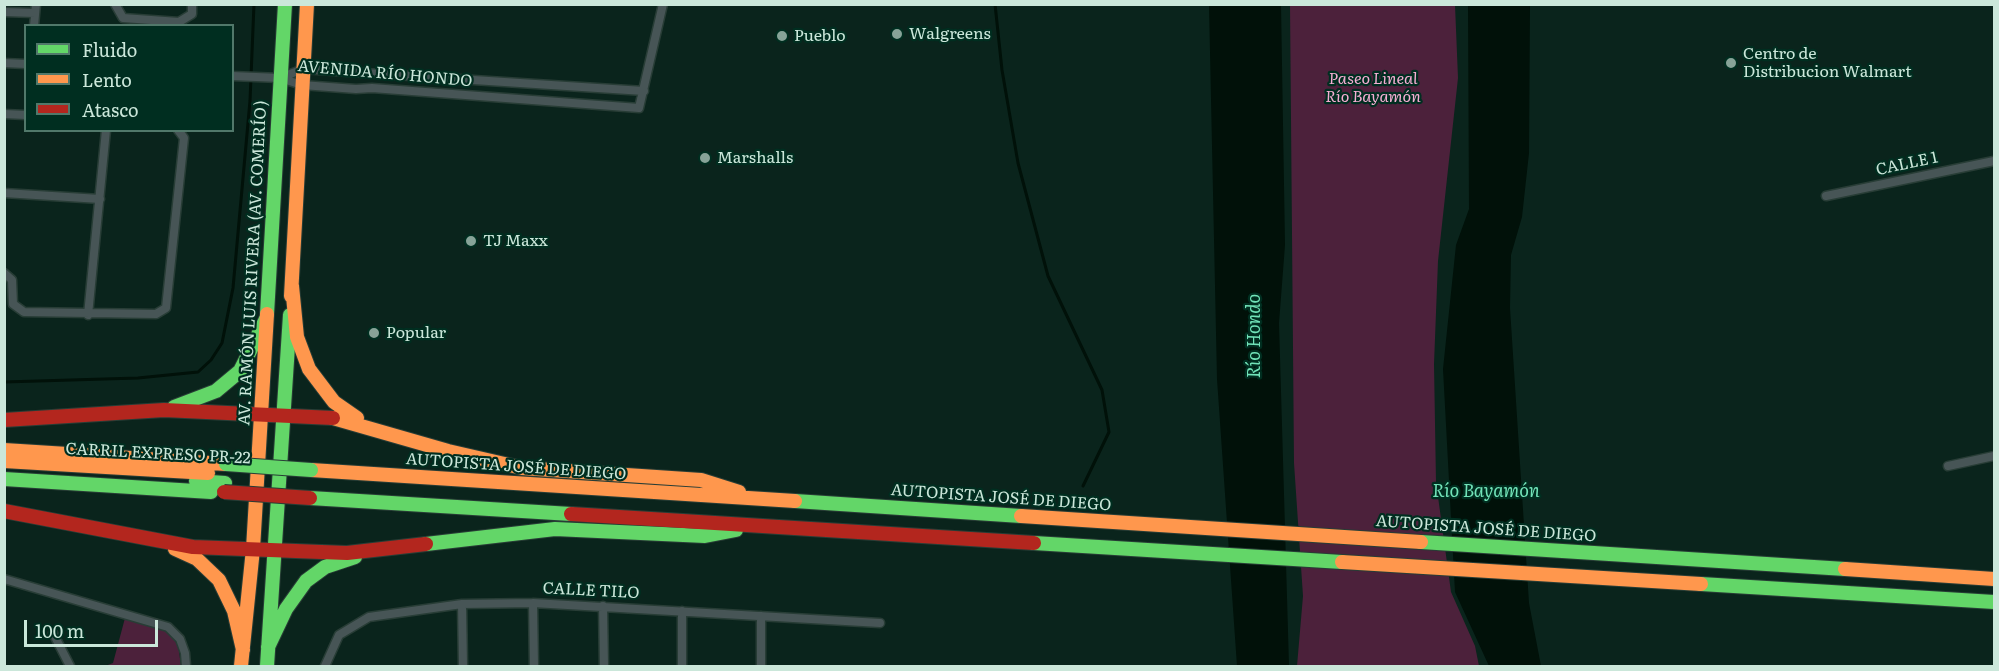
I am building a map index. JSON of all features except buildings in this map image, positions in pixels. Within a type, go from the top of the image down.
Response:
[{"type":"main road","name":"AV. RAMÓN LUIS RIVERA (AV. COMERÍO)","points":[[241,666],[253,549],[285,4]]},
{"type":"main road","points":[[267,666],[292,286],[307,4]]},
{"type":"main road","points":[[292,286],[297,337],[309,369],[334,402],[367,424]]},
{"type":"main road","points":[[164,410],[204,397],[230,381],[246,363],[266,319]]},
{"type":"main road","points":[[4,420],[164,410],[339,418],[367,424],[496,463],[544,471],[701,480],[763,499]]},
{"type":"main road","name":"AUTOPISTA JOSÉ DE DIEGO","points":[[4,450],[225,478],[763,526],[1995,602]]},
{"type":"main road","name":"CARRIL EXPRESO PR-22","points":[[4,461],[225,478]]},
{"type":"main road","name":"CARRIL EXPRESO PR-22","points":[[4,468],[225,478]]},
{"type":"main road","name":"AUTOPISTA JOSÉ DE DIEGO","points":[[4,479],[225,478],[310,484],[763,499],[1995,579]]},
{"type":"main road","points":[[310,484],[764,508],[818,502]]},
{"type":"main road","points":[[310,484],[1040,535],[1083,539],[1123,547]]},
{"type":"main road","points":[[4,510],[158,542],[347,553],[555,529],[705,536],[763,526]]},
{"type":"main road","points":[[158,542],[197,559],[219,580],[234,611],[243,650]]},
{"type":"main road","points":[[268,647],[296,594],[312,576],[325,567],[373,551]]},
{"type":"street","points":[[115,4],[123,18],[179,22],[192,14],[192,4]]},
{"type":"street","points":[[644,91],[663,4]]},
{"type":"street","points":[[4,12],[35,9],[34,24]]},
{"type":"street","points":[[4,63],[24,64]]},
{"type":"street","name":"AVENIDA RÍO HONDO","points":[[303,69],[644,91],[639,108],[302,85],[280,78],[303,69]]},
{"type":"street","points":[[236,76],[280,78]]},
{"type":"street","points":[[4,114],[24,115]]},
{"type":"street","points":[[88,315],[106,132]]},
{"type":"street","points":[[4,273],[12,280],[13,304],[18,310],[24,312],[88,315],[156,314],[166,308],[184,138],[180,132]]},
{"type":"street","name":"CALLE 1","points":[[1826,196],[1995,161]]},
{"type":"street","points":[[4,193],[100,199]]},
{"type":"street","points":[[1948,466],[1995,456]]},
{"type":"street","points":[[4,579],[168,627],[180,639],[185,653],[186,666]]},
{"type":"street","points":[[533,603],[534,666]]},
{"type":"street","name":"CALLE TILO","points":[[325,666],[339,635],[369,617],[462,604],[533,603],[603,606],[880,622]]},
{"type":"street","points":[[462,604],[463,666]]},
{"type":"street","points":[[603,606],[604,666]]},
{"type":"street","points":[[682,611],[682,666]]},
{"type":"street","points":[[761,616],[761,666]]},
{"type":"street","points":[[53,633],[70,666]]},
{"type":"street","points":[[57,641],[67,636]]},
{"type":"green space","name":"Paseo Lineal Río Bayamón","points":[[1290,5],[1455,5],[1458,78],[1438,261],[1434,364],[1436,482],[1451,592],[1475,646],[1479,666],[1297,666],[1303,596],[1294,463]]},
{"type":"green space","points":[[125,618],[166,629],[172,634],[178,644],[181,666],[105,666],[113,663]]},
{"type":"water","name":"Río Hondo","points":[[1209,5],[1281,5],[1285,245],[1279,323],[1289,666],[1237,666],[1217,379]]},
{"type":"water","name":"Río Bayamón","points":[[1468,5],[1530,5],[1529,153],[1522,217],[1511,255],[1510,308],[1529,603],[1541,666],[1489,666],[1455,592],[1443,369],[1456,245],[1469,209]]},
{"type":"waterway","points":[[4,382],[138,378],[198,372],[211,360],[222,343],[233,288],[250,101],[254,4]]},
{"type":"waterway","points":[[995,4],[1002,70],[1018,163],[1048,276],[1102,390],[1109,432],[1083,486]]},
{"type":"traffic: fast","points":[[267,314],[285,4]]},
{"type":"traffic: fast","points":[[267,666],[290,315]]},
{"type":"traffic: fast","points":[[174,407],[216,391],[240,371],[266,319]]},
{"type":"traffic: fast","points":[[226,464],[311,470]]},
{"type":"traffic: fast","points":[[4,479],[211,492]]},
{"type":"traffic: fast","points":[[196,481],[225,483]]},
{"type":"traffic: fast","points":[[310,498],[571,514]]},
{"type":"traffic: fast","points":[[795,501],[1021,516]]},
{"type":"traffic: fast","points":[[426,544],[555,529],[705,536],[736,530]]},
{"type":"traffic: fast","points":[[1421,542],[1845,569]]},
{"type":"traffic: fast","points":[[1034,543],[1342,562]]},
{"type":"traffic: fast","points":[[268,647],[286,609],[306,581],[325,567],[355,557]]},
{"type":"traffic: fast","points":[[1701,584],[1994,602]]},
{"type":"traffic: slow","points":[[291,296],[307,4]]},
{"type":"traffic: slow","points":[[292,286],[297,337],[309,369],[334,402],[357,418]]},
{"type":"traffic: slow","points":[[241,666],[253,549],[267,314]]},
{"type":"traffic: slow","points":[[333,418],[448,451],[522,468],[701,480],[739,492]]},
{"type":"traffic: slow","points":[[4,450],[226,464]]},
{"type":"traffic: slow","points":[[4,461],[208,473]]},
{"type":"traffic: slow","points":[[311,470],[795,501]]},
{"type":"traffic: slow","points":[[1021,516],[1421,542]]},
{"type":"traffic: slow","points":[[175,549],[197,559],[219,580],[234,611],[243,650]]},
{"type":"traffic: slow","points":[[1342,562],[1701,584]]},
{"type":"traffic: slow","points":[[1845,569],[1994,579]]},
{"type":"traffic: jam","points":[[4,420],[164,410],[333,418]]},
{"type":"traffic: jam","points":[[224,492],[310,498]]},
{"type":"traffic: jam","points":[[4,511],[193,547],[347,553],[426,544]]},
{"type":"traffic: jam","points":[[571,514],[1034,543]]},
{"type":"place","name":"Walgreens","points":[[897,34]]},
{"type":"place","name":"Pueblo","points":[[782,36]]},
{"type":"place","name":"Centro de Distribucion Walmart","points":[[1731,63]]},
{"type":"place","name":"Marshalls","points":[[705,158]]},
{"type":"place","name":"TJ Maxx","points":[[471,241]]},
{"type":"place","name":"Popular","points":[[374,333]]}]
